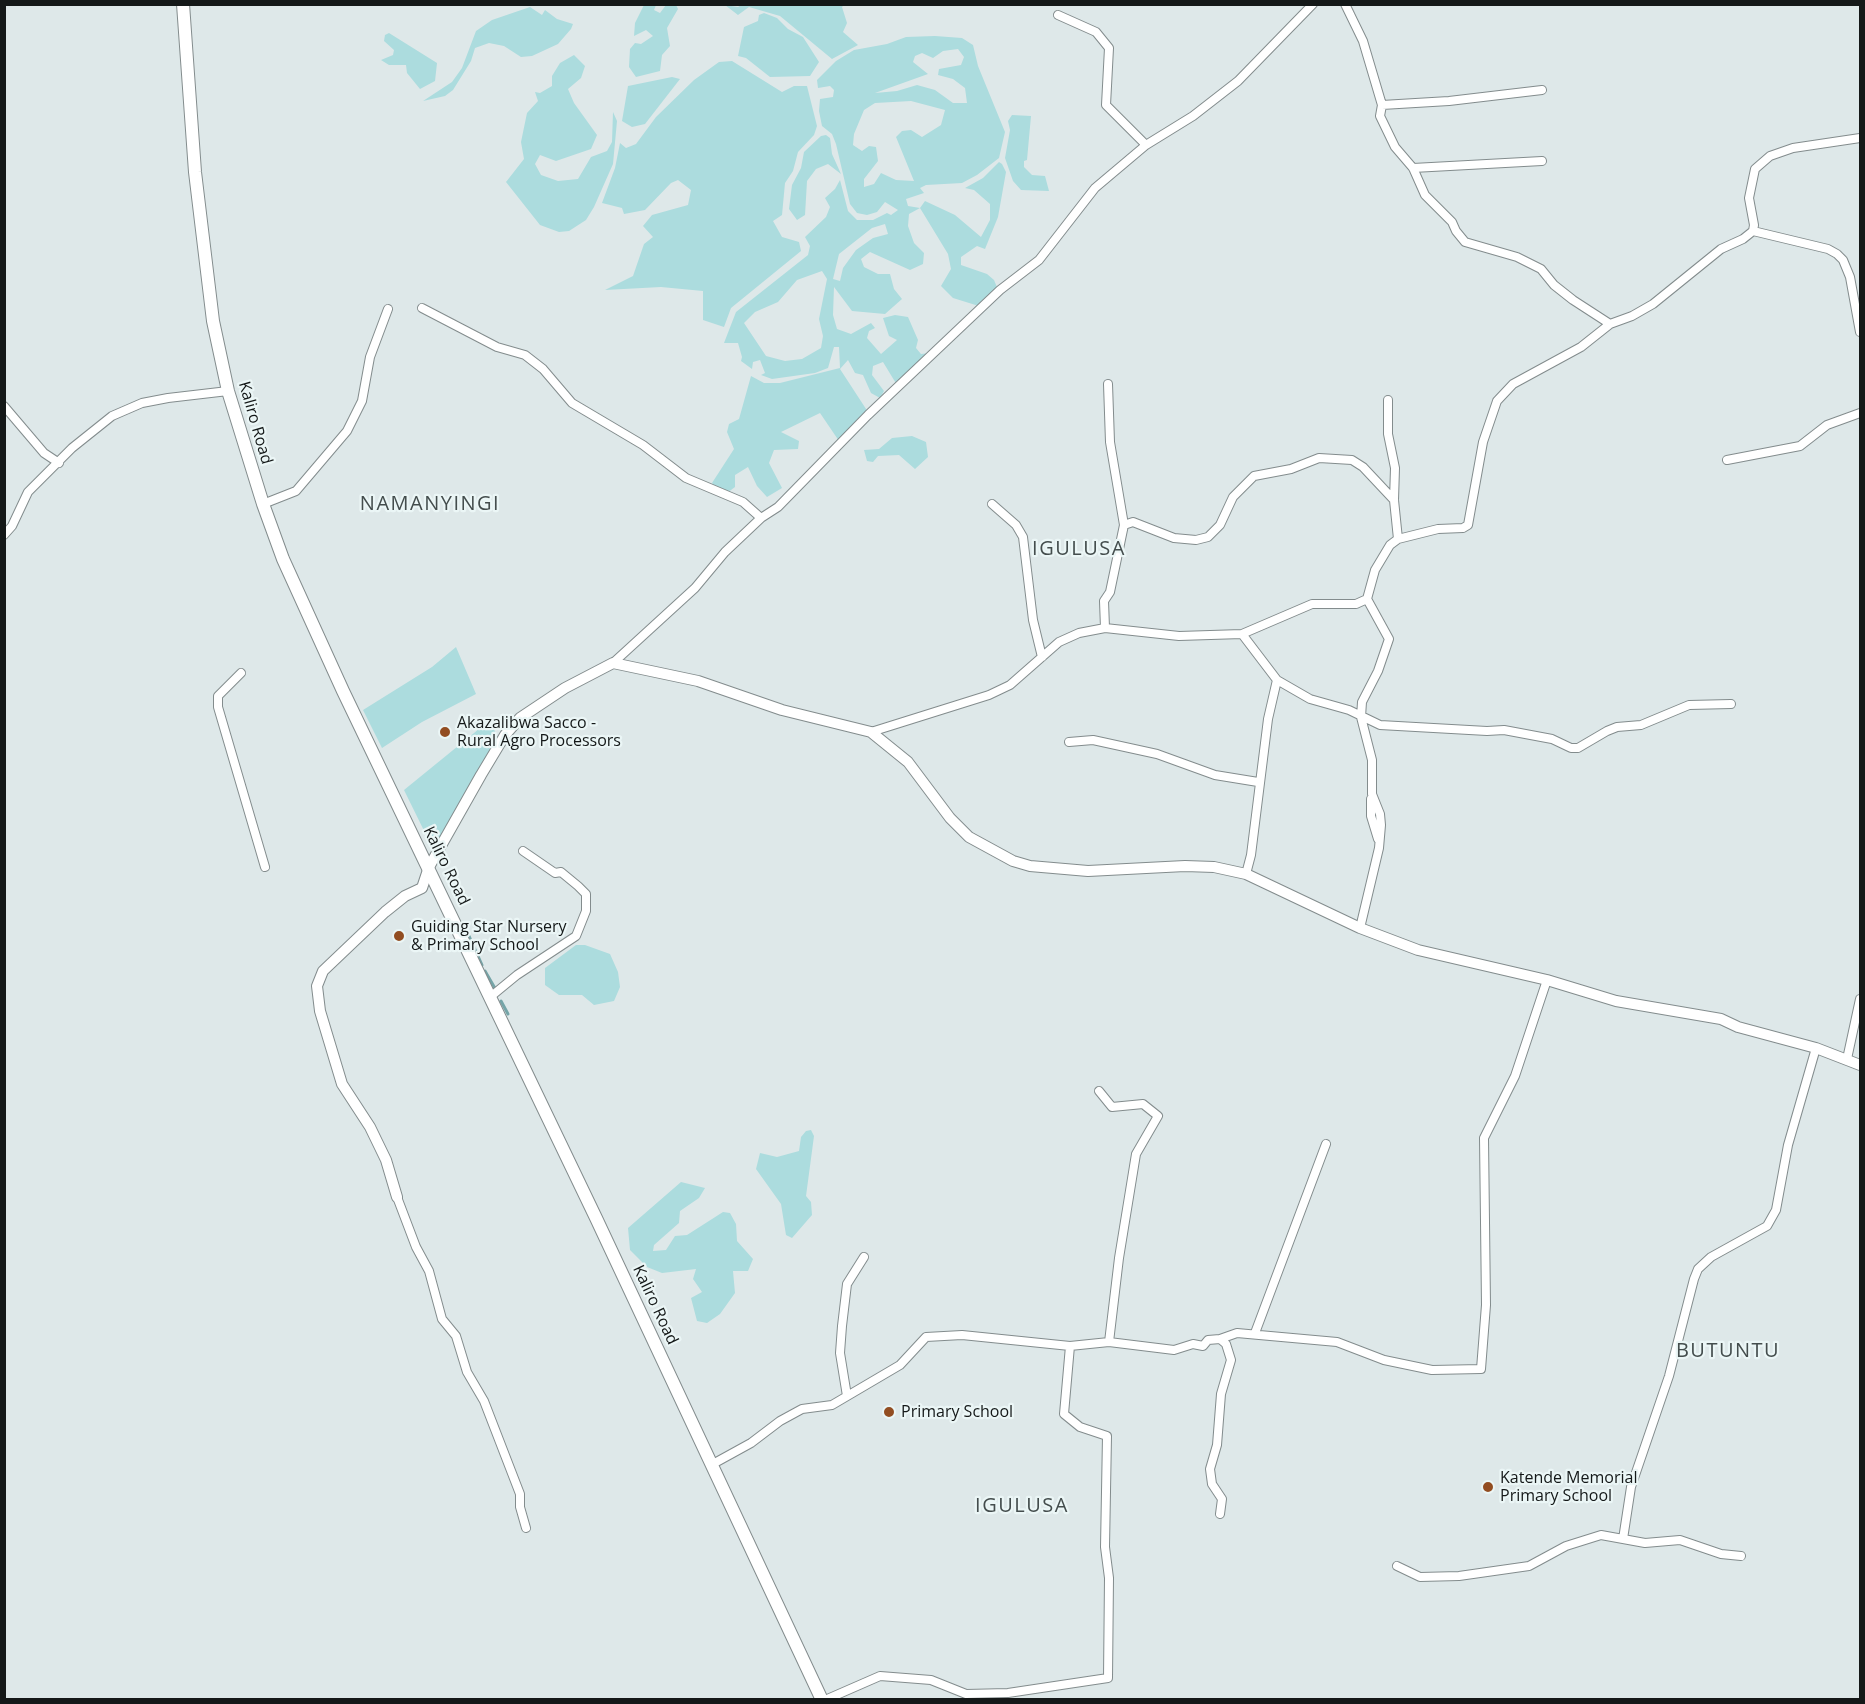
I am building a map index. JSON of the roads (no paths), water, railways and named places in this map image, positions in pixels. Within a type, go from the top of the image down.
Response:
[{"type":"main road","name":"Kaliro Road","points":[[183,4],[195,172],[208,291],[228,391],[263,504],[283,559],[343,691],[429,867],[823,1700]]},
{"type":"street","points":[[526,1528],[520,1507],[520,1494],[484,1401],[467,1372],[456,1336],[442,1319],[429,1271],[416,1246],[397,1197],[386,1160],[374,1135],[342,1084],[320,1011],[317,987],[323,971],[364,930],[405,896],[422,888],[429,867],[481,775],[513,725],[565,688],[614,663],[695,588],[725,552],[761,518],[778,507],[868,415],[1000,290],[1039,260],[1095,188],[1146,145],[1193,116],[1238,81],[1313,4]]},
{"type":"street","points":[[1345,4],[1363,41],[1382,105],[1380,116],[1395,147],[1413,168],[1425,195],[1452,222],[1465,242],[1517,257],[1541,269],[1554,285],[1610,324]]},
{"type":"street","points":[[1058,15],[1096,32],[1109,48],[1110,74],[1106,105],[1146,145]]},
{"type":"street","points":[[1382,105],[1542,90]]},
{"type":"street","points":[[1753,231],[1749,198],[1755,170],[1770,156],[1793,148],[1860,138]]},
{"type":"street","points":[[1413,168],[1542,160]]},
{"type":"street","points":[[1360,928],[1380,842],[1380,814],[1372,794],[1372,760],[1361,717],[1362,702],[1378,671],[1389,639],[1367,599],[1375,570],[1384,552],[1398,539],[1438,528],[1463,528],[1468,525],[1477,468],[1497,401],[1513,384],[1581,347],[1610,324],[1632,316],[1653,304],[1721,249],[1743,239],[1753,231]]},
{"type":"street","points":[[1753,231],[1827,249],[1837,254],[1843,260],[1850,277],[1857,328],[1860,332]]},
{"type":"street","points":[[422,308],[498,346],[525,356],[543,369],[572,403],[643,445],[686,478],[743,502],[761,518]]},
{"type":"street","points":[[263,504],[296,491],[347,431],[362,400],[370,357],[388,309]]},
{"type":"street","points":[[1105,628],[1104,602],[1110,592],[1124,525],[1110,442],[1108,384]]},
{"type":"street","points":[[4,535],[12,526],[28,492],[72,448],[112,416],[142,403],[228,391]]},
{"type":"street","points":[[1388,400],[1388,434],[1395,468],[1394,500],[1398,539]]},
{"type":"street","points":[[4,406],[44,453],[59,463]]},
{"type":"street","points":[[1727,460],[1800,446],[1827,425],[1860,413]]},
{"type":"street","points":[[1124,525],[1133,522],[1174,538],[1196,540],[1208,537],[1220,525],[1233,497],[1254,476],[1291,469],[1319,458],[1352,460],[1363,467],[1394,500]]},
{"type":"street","points":[[992,504],[1016,525],[1023,537],[1033,620],[1042,657]]},
{"type":"street","points":[[871,732],[989,695],[1010,686],[1059,642],[1079,633],[1105,628],[1179,636],[1242,634],[1312,604],[1356,604],[1367,599]]},
{"type":"street","points":[[1242,634],[1277,680],[1310,699],[1349,710],[1380,724],[1487,731],[1504,730],[1552,739],[1571,748],[1578,748],[1617,727],[1641,725],[1689,705],[1731,704]]},
{"type":"street","points":[[614,663],[699,681],[771,707],[871,732],[908,762],[950,818],[969,837],[1013,861],[1030,866],[1088,871],[1185,866],[1214,867],[1246,874],[1360,928],[1418,950],[1547,980],[1616,1000],[1720,1018],[1738,1027],[1816,1048],[1860,1065]]},
{"type":"street","points":[[241,673],[218,696],[218,707],[265,867]]},
{"type":"street","points":[[1246,874],[1251,855],[1258,782],[1263,771],[1268,719],[1277,680]]},
{"type":"street","points":[[1069,742],[1093,740],[1157,754],[1215,775],[1258,782]]},
{"type":"street","points":[[489,998],[517,975],[576,936],[586,911],[586,894],[578,886],[561,872],[555,873],[523,851]]},
{"type":"street","points":[[711,1465],[802,1409],[832,1405],[900,1365],[926,1337],[962,1335],[984,1340],[1025,1340],[1070,1346],[1109,1342],[1174,1350],[1193,1344],[1203,1346],[1208,1340],[1220,1339],[1237,1333],[1255,1333],[1293,1340],[1337,1342],[1384,1360],[1432,1370],[1481,1369],[1486,1305],[1484,1138],[1515,1076],[1547,980]]},
{"type":"street","points":[[1847,1059],[1860,999]]},
{"type":"street","points":[[1623,1539],[1630,1487],[1669,1376],[1694,1279],[1698,1269],[1711,1257],[1767,1226],[1776,1210],[1788,1145],[1816,1048]]},
{"type":"street","points":[[1099,1091],[1112,1107],[1143,1104],[1158,1116],[1136,1154],[1109,1342]]},
{"type":"street","points":[[1255,1333],[1326,1144]]},
{"type":"street","points":[[847,1396],[840,1353],[843,1316],[847,1284],[864,1257]]},
{"type":"street","points":[[1220,1339],[1226,1344],[1231,1360],[1221,1394],[1217,1445],[1210,1469],[1212,1484],[1222,1499],[1220,1514]]},
{"type":"street","points":[[823,1700],[880,1676],[931,1680],[966,1694],[1008,1693],[1108,1678],[1107,1436],[1080,1427],[1064,1414],[1070,1346]]},
{"type":"street","points":[[1397,1566],[1420,1577],[1459,1576],[1529,1566],[1566,1546],[1601,1536],[1646,1543],[1680,1540],[1722,1554],[1741,1556]]},
{"type":"waterway","points":[[469,936],[482,965]]},
{"type":"waterway","points":[[485,971],[496,990]]},
{"type":"waterway","points":[[501,1001],[508,1014]]},
{"type":"place","name":"Akazalibwa Sacco - Rural Agro Processors","points":[[445,732]]},
{"type":"place","name":"Guiding Star Nursery & Primary School","points":[[399,936]]},
{"type":"place","name":"Primary School","points":[[889,1412]]},
{"type":"place","name":"Katende Memorial Primary School","points":[[1488,1487]]},
{"type":"district","name":"NAMANYINGI","points":[[430,504]]},
{"type":"district","name":"IGULUSA","points":[[1079,549]]},
{"type":"district","name":"BUTUNTU","points":[[1728,1351]]},
{"type":"district","name":"IGULUSA","points":[[1022,1506]]}]
